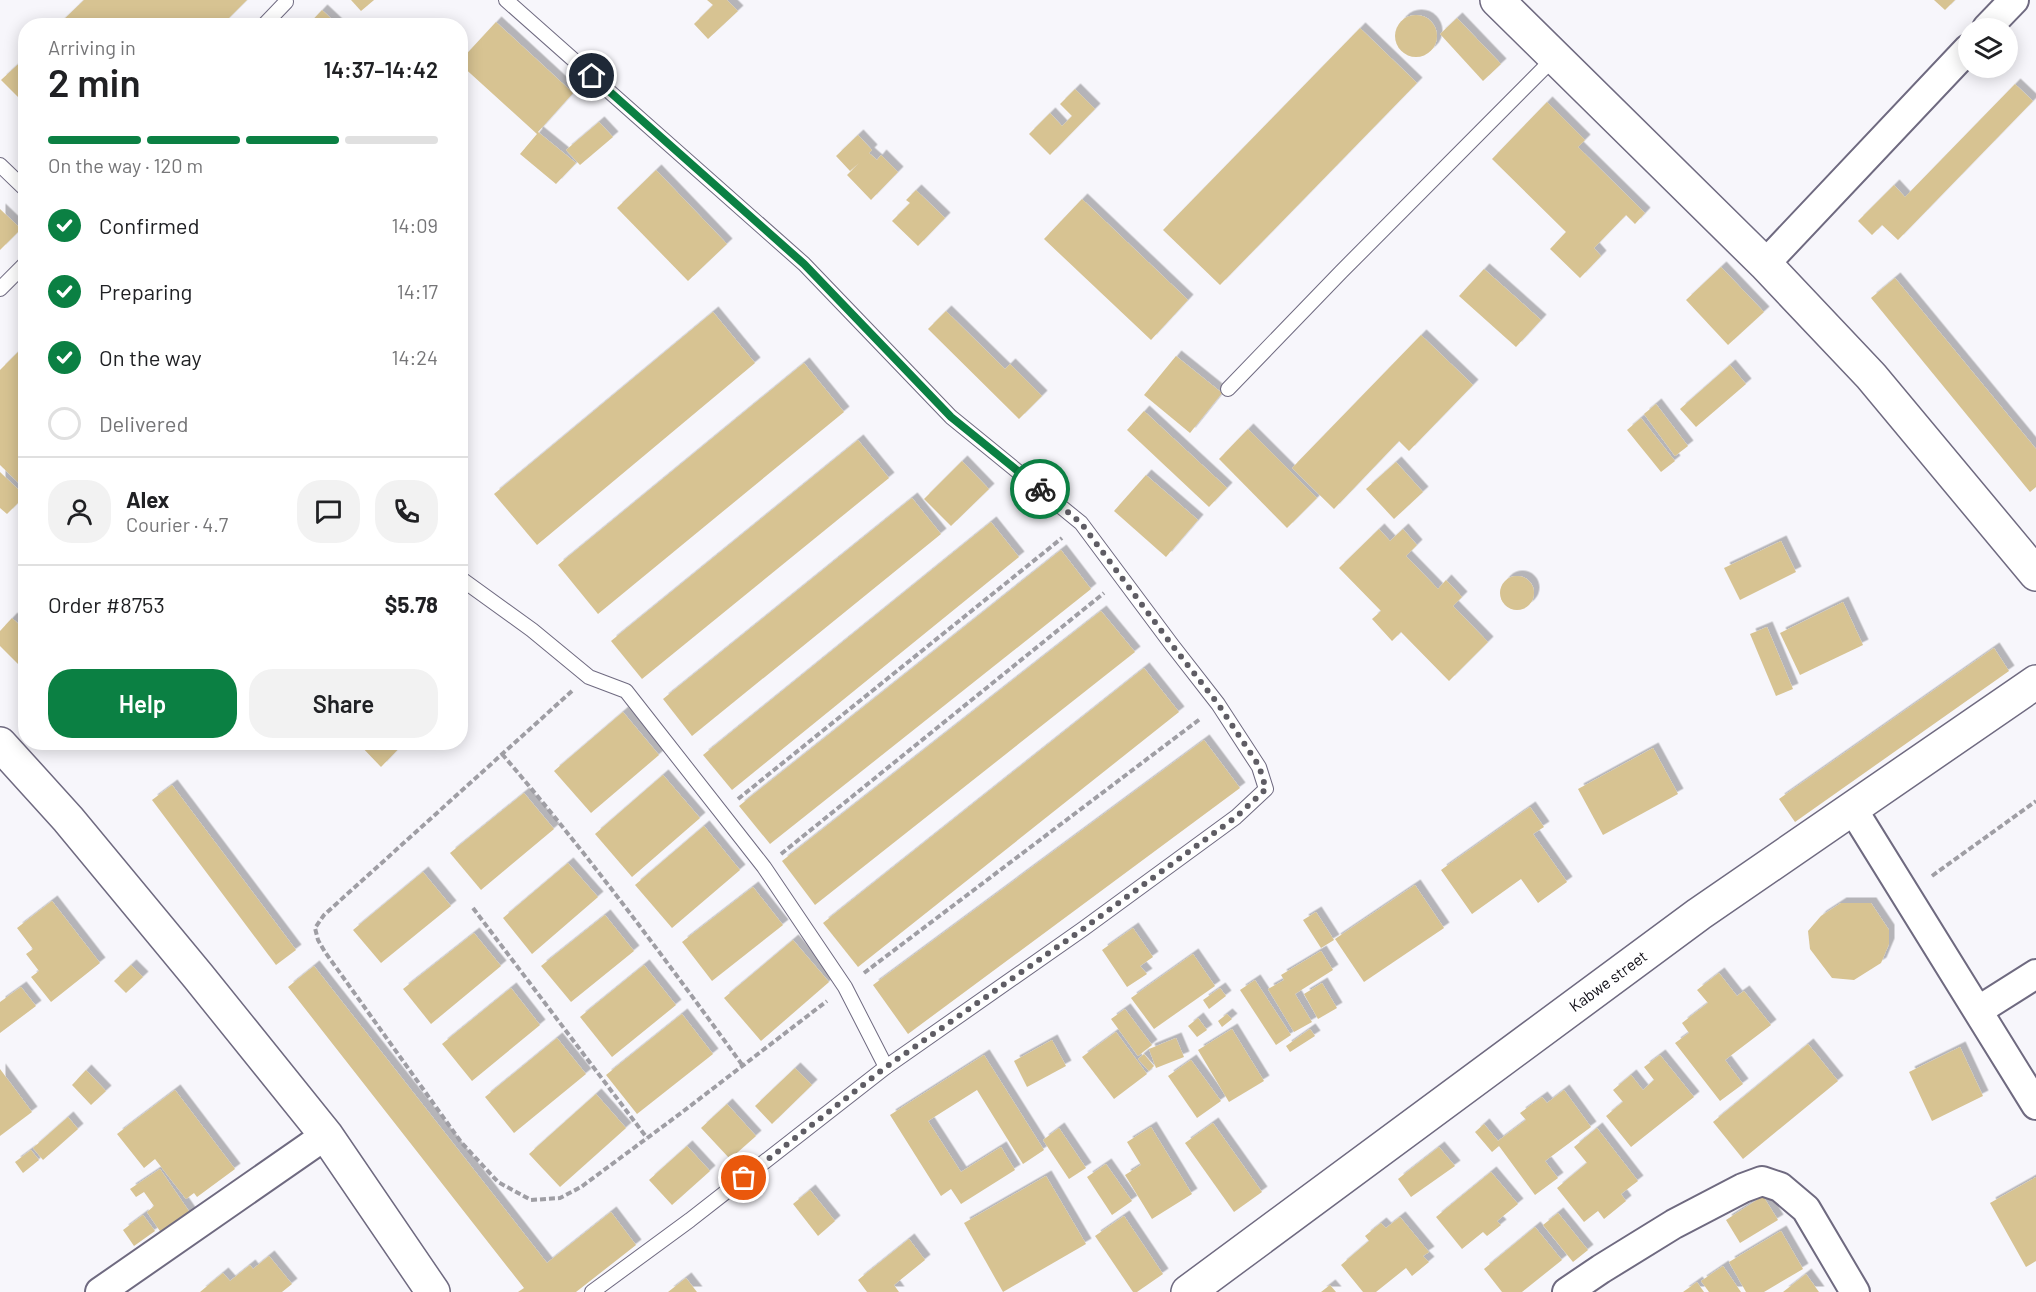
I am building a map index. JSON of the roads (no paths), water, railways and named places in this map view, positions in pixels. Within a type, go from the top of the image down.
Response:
[{"type":"main road","points":[[1497,0],[1766,264],[1871,376],[2036,574]]},
{"type":"main road","name":"Kabwe street","points":[[1188,1292],[1699,914],[2036,682]]},
{"type":"main road","points":[[0,744],[69,819],[326,1135],[433,1292]]},
{"type":"street","points":[[1997,18],[2014,0]]},
{"type":"street","points":[[1766,264],[1958,60]]},
{"type":"street","points":[[1852,808],[2036,1105]]},
{"type":"street","points":[[1979,1010],[2036,974]]},
{"type":"street","points":[[100,1292],[326,1135]]},
{"type":"street","points":[[1567,1292],[1674,1224],[1743,1188],[1762,1181],[1780,1187],[1806,1209],[1855,1292]]},
{"type":"lane","points":[[506,0],[804,264],[951,417],[1081,523],[1218,704],[1259,766],[1266,789],[1227,824],[1083,929],[886,1067],[690,1220],[592,1292]]},
{"type":"lane","points":[[271,18],[286,2]]},
{"type":"lane","points":[[1228,389],[1341,272],[1556,57]]},
{"type":"lane","points":[[0,165],[18,182]]},
{"type":"lane","points":[[0,289],[18,271]]},
{"type":"lane","points":[[468,584],[532,630],[589,677],[626,691],[764,867],[845,987],[886,1067]]}]
